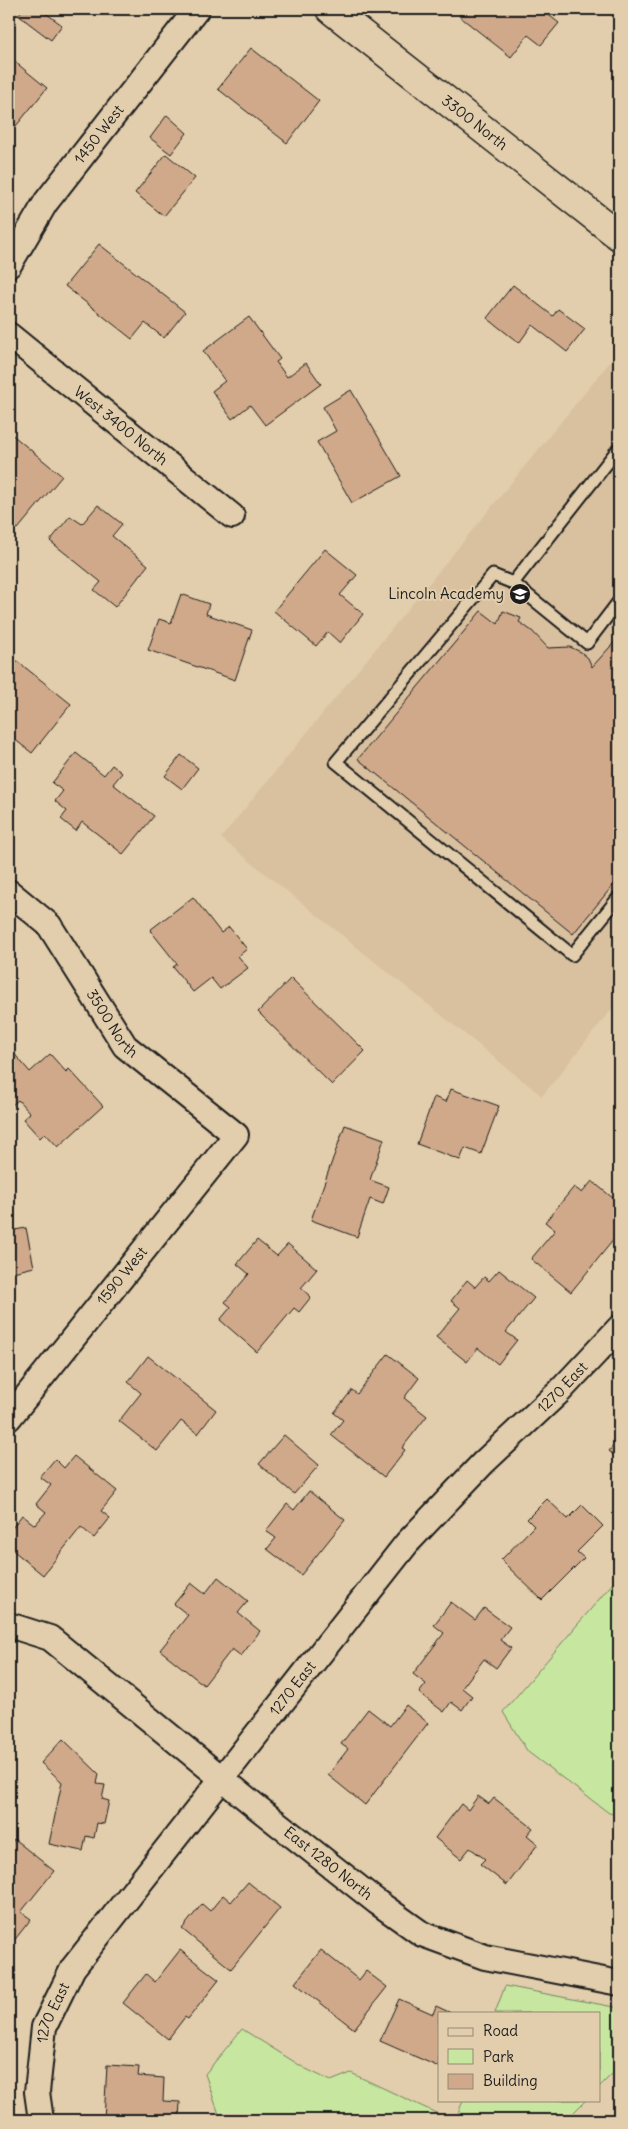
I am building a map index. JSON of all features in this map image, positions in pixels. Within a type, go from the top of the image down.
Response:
[{"type":"street","name":"1450 West","points":[[9,265],[46,202],[197,9]]},
{"type":"street","name":"3300 North","points":[[330,9],[619,236]]},
{"type":"street","name":"West 3400 North","points":[[9,335],[232,516]]},
{"type":"street","name":"3500 North","points":[[9,892],[49,925],[125,1046],[236,1135]]},
{"type":"street","name":"1590 West","points":[[9,1418],[236,1135]]},
{"type":"street","name":"1270 East","points":[[41,2120],[37,2092],[44,2027],[73,1968],[407,1543],[483,1463],[558,1392],[619,1328]]},
{"type":"street","name":"East 1280 North","points":[[9,1625],[50,1638],[377,1902],[422,1934],[485,1957],[619,1983]]},
{"type":"lane","points":[[513,583],[619,448]]},
{"type":"lane","points":[[619,601],[586,643],[513,583],[493,575],[336,762],[572,955],[619,897]]},
{"type":"shaded area","name":"Lincoln Academy","points":[[619,351],[619,1000],[542,1096],[221,838]]},
{"type":"green space","points":[[619,1576],[619,1815],[609,1813],[528,1752],[503,1712]]},
{"type":"green space","points":[[505,1986],[619,2008],[619,2067],[600,2086],[600,2012],[495,2012]]},
{"type":"green space","points":[[242,2029],[304,2068],[331,2081],[351,2073],[451,2120],[221,2120],[205,2074]]},
{"type":"green space","points":[[462,2102],[584,2102],[566,2120],[456,2120]]},
{"type":"building","points":[[23,9],[40,9],[62,25],[51,40],[18,15]]},
{"type":"building","points":[[464,9],[549,9],[546,13],[559,23],[541,45],[528,35],[511,57],[459,16]]},
{"type":"building","points":[[251,48],[319,101],[287,143],[218,89]]},
{"type":"building","points":[[9,57],[47,88],[16,126],[11,122],[9,124]]},
{"type":"building","points":[[167,115],[187,133],[171,154],[150,138]]},
{"type":"building","points":[[166,154],[195,178],[164,216],[135,193]]},
{"type":"building","points":[[99,244],[185,312],[164,338],[145,323],[132,339],[65,286]]},
{"type":"building","points":[[513,285],[553,316],[558,309],[585,329],[567,352],[532,325],[519,343],[487,318]]},
{"type":"building","points":[[249,317],[280,359],[276,362],[287,377],[306,363],[321,384],[265,425],[250,405],[232,419],[212,391],[225,381],[203,351]]},
{"type":"building","points":[[351,390],[401,476],[352,503],[317,442],[336,431],[323,407]]},
{"type":"building","points":[[9,432],[62,476],[18,529],[9,521]]},
{"type":"building","points":[[98,505],[122,524],[112,536],[148,565],[115,607],[94,590],[101,582],[50,541],[70,516],[82,524]]},
{"type":"building","points":[[325,549],[357,575],[340,595],[363,614],[340,643],[328,632],[316,646],[274,611]]},
{"type":"building","points":[[181,594],[209,604],[206,614],[252,630],[235,680],[148,650],[159,619],[171,623]]},
{"type":"building","points":[[481,611],[498,624],[503,611],[521,618],[519,622],[532,631],[548,648],[570,647],[588,658],[592,667],[619,637],[619,878],[573,934],[358,759]]},
{"type":"building","points":[[12,657],[71,704],[32,753],[9,735],[9,661]]},
{"type":"building","points":[[76,753],[104,775],[112,765],[122,773],[113,784],[154,816],[123,854],[82,822],[76,831],[61,819],[67,811],[55,801],[63,791],[52,783]]},
{"type":"building","points":[[181,755],[198,768],[182,789],[165,776]]},
{"type":"building","points":[[193,897],[221,933],[229,927],[247,949],[238,956],[248,968],[220,989],[211,978],[193,992],[173,967],[177,964],[150,930]]},
{"type":"building","points":[[291,978],[365,1051],[332,1085],[258,1012]]},
{"type":"building","points":[[11,1050],[30,1072],[50,1054],[66,1072],[69,1069],[103,1106],[58,1147],[45,1133],[40,1138],[23,1119],[30,1113],[18,1100],[9,1108]]},
{"type":"building","points":[[451,1089],[499,1106],[481,1154],[465,1148],[460,1160],[417,1144],[434,1097],[446,1102]]},
{"type":"building","points":[[345,1125],[384,1139],[370,1180],[389,1187],[383,1204],[370,1199],[357,1237],[311,1220]]},
{"type":"building","points":[[592,1181],[619,1203],[619,1233],[571,1292],[531,1259],[555,1230],[545,1222],[574,1187],[582,1193]]},
{"type":"building","points":[[26,1228],[34,1267],[9,1273],[9,1231]]},
{"type":"building","points":[[257,1240],[277,1256],[288,1244],[317,1269],[301,1288],[311,1297],[299,1312],[294,1308],[257,1352],[220,1320],[231,1307],[225,1302],[249,1274],[237,1264]]},
{"type":"building","points":[[499,1270],[534,1298],[506,1332],[517,1340],[498,1364],[478,1348],[467,1362],[436,1337],[460,1308],[451,1301],[467,1280],[475,1287],[484,1277],[489,1281]]},
{"type":"building","points":[[9,1297],[12,1313],[9,1314]]},
{"type":"building","points":[[388,1354],[419,1378],[404,1398],[427,1416],[402,1448],[405,1450],[384,1477],[331,1435],[343,1420],[334,1413],[352,1390],[357,1394]]},
{"type":"building","points":[[148,1356],[216,1410],[198,1434],[181,1421],[157,1451],[119,1421],[141,1393],[128,1382]]},
{"type":"building","points":[[284,1435],[319,1465],[294,1494],[259,1464]]},
{"type":"building","points":[[619,1439],[619,1460],[609,1451]]},
{"type":"building","points":[[74,1456],[117,1491],[101,1511],[110,1518],[94,1538],[81,1527],[43,1575],[9,1547],[9,1532],[22,1515],[35,1525],[46,1512],[36,1504],[51,1485],[40,1477],[55,1459],[64,1468]]},
{"type":"building","points":[[309,1491],[345,1520],[301,1575],[267,1549],[276,1538],[266,1531],[287,1504],[294,1510]]},
{"type":"building","points":[[547,1499],[568,1519],[582,1505],[603,1526],[577,1552],[584,1558],[542,1600],[501,1560],[534,1526],[527,1519]]},
{"type":"building","points":[[218,1577],[248,1601],[238,1613],[260,1631],[241,1656],[232,1649],[204,1685],[160,1650],[188,1615],[174,1604],[191,1583],[205,1594]]},
{"type":"building","points":[[451,1602],[475,1620],[484,1608],[510,1627],[500,1640],[511,1648],[496,1668],[484,1659],[462,1688],[472,1696],[462,1710],[451,1702],[444,1712],[419,1693],[426,1684],[413,1674],[444,1633],[434,1625]]},
{"type":"building","points":[[406,1705],[428,1723],[365,1805],[328,1775],[348,1749],[341,1744],[368,1709],[390,1726]]},
{"type":"building","points":[[63,1739],[99,1774],[97,1784],[105,1785],[102,1799],[109,1801],[104,1824],[97,1823],[94,1838],[86,1836],[83,1851],[49,1844],[62,1782],[41,1763]]},
{"type":"building","points":[[478,1796],[489,1804],[494,1798],[533,1828],[527,1835],[538,1844],[507,1885],[480,1864],[485,1859],[470,1848],[461,1859],[435,1838],[461,1804],[468,1810]]},
{"type":"building","points":[[14,1839],[54,1871],[21,1912],[31,1919],[9,1947],[9,1847]]},
{"type":"building","points":[[248,1882],[280,1908],[231,1969],[182,1929],[202,1904],[210,1911],[223,1895],[231,1902]]},
{"type":"building","points":[[180,1950],[219,1980],[188,2019],[185,2017],[168,2039],[123,2003],[146,1974],[155,1982]]},
{"type":"building","points":[[321,1950],[359,1980],[366,1971],[387,1987],[354,2029],[295,1983]]},
{"type":"building","points":[[399,1999],[433,2014],[436,2006],[449,2012],[438,2012],[438,2067],[380,2041]]},
{"type":"building","points":[[107,2065],[139,2067],[138,2076],[164,2078],[163,2101],[180,2102],[179,2120],[104,2120]]},
{"type":"place","name":"Lincoln Academy","points":[[520,594]]}]
